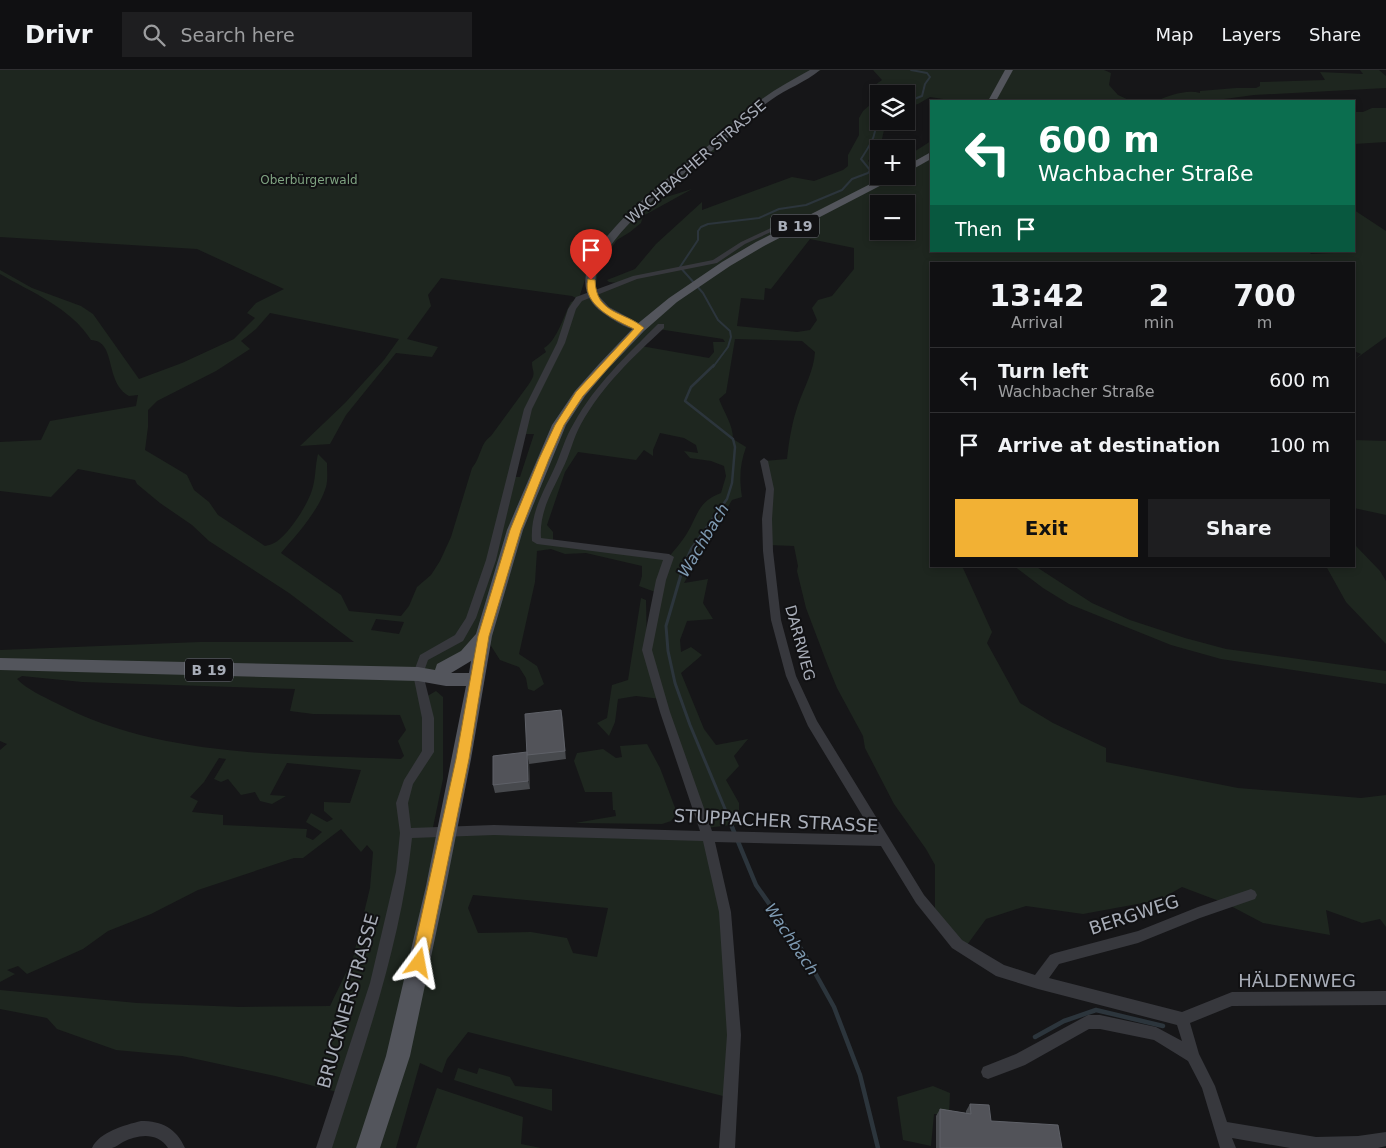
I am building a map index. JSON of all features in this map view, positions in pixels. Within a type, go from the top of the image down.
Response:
[{"type":"main road","points":[[993,100],[1009,70]]},
{"type":"main road","points":[[915,165],[930,156]]},
{"type":"main road","name":"B 19","points":[[0,664],[75,668],[445,674],[477,677],[484,636],[515,530],[559,425],[580,394],[640,328],[695,284],[782,232],[876,185]]},
{"type":"main road","name":"B 19","points":[[445,674],[484,636]]},
{"type":"main road","points":[[445,674],[464,690],[472,707]]},
{"type":"main road","points":[[368,1148],[398,1056],[447,832],[477,677]]},
{"type":"street","name":"WACHBACHER STRASSE","points":[[591,293],[593,270],[605,247],[644,205],[723,139],[752,110],[774,94],[816,70]]},
{"type":"street","points":[[418,674],[424,658],[459,638],[471,618],[491,560],[528,409],[561,343],[572,309],[579,299],[635,277],[715,262],[743,243],[773,229],[782,232]]},
{"type":"street","points":[[591,293],[597,302],[615,317],[640,328]]},
{"type":"street","points":[[661,326],[613,374],[577,424],[564,457],[538,510],[535,528],[537,541],[669,558],[660,580],[648,650],[665,712],[715,836],[725,912],[734,1035],[727,1148]]},
{"type":"street","name":"DARRWEG","points":[[764,461],[770,489],[767,519],[768,545],[776,620],[790,676],[816,730],[883,841]]},
{"type":"street","name":"BRUCKNERSTRASSE","points":[[324,1148],[377,983],[402,872],[406,833],[402,803],[408,783],[428,752],[428,718],[418,674]]},
{"type":"street","name":"STUPPACHER STRASSE","points":[[406,833],[494,830],[883,841],[920,899],[957,944],[1001,971],[1182,1019]]},
{"type":"street","name":"BERGWEG","points":[[1038,982],[1054,959],[1138,937],[1251,896]]},
{"type":"street","name":"HÄLDENWEG","points":[[1182,1019],[1232,999],[1386,998]]},
{"type":"street","points":[[1182,1019],[1193,1056],[1208,1086],[1228,1148]]},
{"type":"street","points":[[988,1072],[1020,1060],[1088,1022],[1156,1034],[1193,1056]]},
{"type":"street","points":[[100,1148],[122,1133],[142,1128],[160,1131],[174,1141],[177,1148]]},
{"type":"street","points":[[1222,1129],[1316,1145],[1359,1146],[1386,1139]]},
{"type":"green space","name":"Oberbürgerwald","points":[[0,70],[821,70],[776,95],[754,112],[737,132],[673,187],[658,197],[660,199],[692,189],[643,216],[641,223],[617,240],[598,271],[595,291],[617,283],[607,280],[635,269],[656,244],[702,202],[702,210],[792,177],[814,181],[843,170],[848,166],[848,155],[859,135],[859,118],[870,105],[870,130],[884,130],[881,140],[870,140],[870,158],[868,161],[870,163],[870,185],[915,185],[915,151],[930,142],[930,252],[1309,252],[1311,254],[1355,252],[1355,211],[1386,231],[1386,337],[1355,359],[1361,354],[1355,351],[1355,262],[930,262],[930,567],[962,567],[992,632],[987,643],[1020,703],[1053,723],[1106,748],[1106,762],[1238,788],[1361,798],[1386,795],[1386,927],[1380,919],[1362,923],[1326,910],[1330,935],[1263,923],[1227,904],[1182,887],[1159,900],[1083,914],[1026,906],[986,919],[964,949],[935,918],[935,865],[894,804],[865,748],[863,736],[837,688],[806,608],[797,571],[798,566],[794,546],[768,545],[770,489],[764,461],[787,459],[794,418],[811,372],[815,352],[802,341],[735,339],[726,393],[719,399],[730,423],[733,439],[746,447],[741,471],[742,497],[732,500],[684,583],[708,579],[703,603],[713,619],[687,621],[680,640],[681,652],[691,647],[702,655],[681,673],[704,729],[716,745],[748,739],[734,756],[739,766],[726,780],[739,803],[739,824],[706,828],[661,699],[636,696],[618,699],[615,722],[609,736],[597,723],[607,718],[612,685],[628,680],[641,598],[646,600],[647,647],[658,593],[639,586],[642,566],[586,553],[565,554],[551,549],[537,551],[535,582],[519,654],[537,666],[544,684],[534,691],[528,689],[526,678],[519,667],[500,660],[486,638],[443,669],[419,674],[424,698],[436,691],[443,697],[443,779],[432,832],[708,836],[725,912],[731,1098],[468,1032],[447,1059],[442,1073],[420,1063],[396,1148],[324,1148],[341,1093],[275,1076],[182,1056],[116,1050],[57,1029],[47,1018],[0,1009],[0,990],[137,1003],[240,1007],[330,1006],[353,958],[370,888],[373,852],[367,845],[361,852],[341,829],[303,858],[294,858],[198,890],[151,914],[108,931],[83,949],[27,974],[18,966],[7,970],[15,974],[0,982],[0,750],[7,744],[0,741],[0,650],[200,642],[354,642],[289,593],[209,541],[192,525],[160,503],[137,484],[135,480],[78,469],[51,497],[0,491],[0,442],[41,440],[50,421],[136,406],[138,395],[129,396],[121,390],[116,381],[108,354],[99,342],[91,340],[83,329],[62,310],[0,274],[0,270],[32,288],[81,306],[93,314],[139,379],[182,363],[234,339],[255,318],[247,313],[256,303],[284,289],[197,249],[0,237]],"holes":[[[837,204],[790,232],[796,237],[783,236],[762,243],[774,233],[774,229],[781,229]],[[810,239],[854,248],[854,269],[832,296],[818,300],[812,308],[817,320],[810,330],[797,332],[737,326],[741,298],[764,300],[765,288],[771,289]],[[603,248],[591,281],[591,293],[579,298],[593,255]],[[441,278],[572,296],[578,299],[571,302],[553,340],[544,348],[546,352],[532,362],[533,375],[529,384],[487,439],[472,468],[451,537],[440,561],[431,575],[417,587],[409,606],[401,616],[349,611],[341,595],[281,553],[318,505],[326,487],[327,463],[318,454],[313,486],[302,510],[292,526],[281,538],[265,546],[218,515],[209,502],[194,490],[187,475],[145,450],[148,410],[157,401],[216,371],[250,349],[241,341],[256,329],[270,313],[399,339],[384,360],[345,403],[300,446],[330,444],[346,415],[396,353],[432,357],[438,347],[407,339],[431,306],[428,295]],[[658,329],[723,339],[725,342],[713,342],[714,352],[709,358],[641,346]],[[660,433],[684,438],[696,445],[698,453],[684,451],[690,458],[711,461],[724,466],[726,476],[721,493],[703,505],[686,535],[669,557],[553,543],[553,532],[547,525],[565,472],[578,452],[636,460],[644,450],[653,456],[653,450]],[[522,434],[534,434],[520,477],[512,477]],[[376,619],[404,622],[399,634],[371,630]],[[22,676],[82,682],[295,689],[290,711],[313,714],[400,715],[406,730],[398,741],[404,756],[401,759],[269,754],[181,744],[138,734],[96,721],[30,690],[17,679]],[[219,758],[226,759],[214,779],[221,782],[228,779],[241,795],[255,792],[260,801],[272,804],[286,796],[270,795],[287,763],[361,770],[350,803],[324,802],[324,811],[333,819],[327,822],[311,813],[306,822],[322,832],[313,840],[306,837],[307,829],[223,825],[223,815],[192,812],[198,801],[190,797],[204,782]],[[473,895],[608,908],[597,957],[573,953],[567,938],[531,932],[478,933],[468,908]]]},
{"type":"green space","points":[[873,70],[1104,70],[1111,73],[1109,85],[1118,95],[1129,100],[950,100],[930,97],[915,105],[915,85],[875,85],[882,80]]},
{"type":"green space","points":[[1360,70],[1379,70],[1386,76],[1386,88],[1254,95],[1216,100],[1159,100],[1183,92],[1200,93],[1200,91],[1256,88],[1260,86],[1260,82],[1325,80],[1320,72],[1363,74]]},
{"type":"green space","points":[[1372,108],[1386,108],[1386,142],[1355,144],[1355,112],[1363,112]]},
{"type":"green space","points":[[1355,440],[1386,441],[1386,515],[1355,508]]},
{"type":"green space","points":[[1355,545],[1380,571],[1386,581],[1386,644],[1346,602],[1327,567],[1355,567]]},
{"type":"green space","points":[[1015,567],[1037,567],[1092,603],[1130,620],[1185,638],[1226,649],[1386,671],[1386,684],[1221,659],[1171,645],[1069,604],[1043,588]]},
{"type":"green space","points":[[647,744],[660,768],[677,813],[671,821],[662,824],[575,823],[616,816],[615,810],[613,810],[612,792],[585,792],[574,761],[577,753],[603,749],[616,758],[622,757],[620,746]]},
{"type":"green space","points":[[458,1068],[477,1074],[479,1068],[510,1077],[515,1086],[552,1089],[552,1111],[454,1080]]},
{"type":"green space","points":[[933,1086],[950,1093],[949,1114],[934,1114],[931,1146],[903,1140],[897,1097]]},
{"type":"green space","points":[[437,1088],[523,1117],[521,1144],[541,1148],[416,1148]]},
{"type":"building","points":[[561,710],[565,751],[527,755],[525,714]]},
{"type":"building","points":[[527,752],[528,781],[493,785],[493,756]]},
{"type":"building","points":[[970,1104],[989,1105],[991,1121],[1058,1125],[1062,1148],[940,1148],[940,1109],[971,1114]]},
{"type":"waterway","name":"Wachbach","points":[[911,70],[927,73],[930,77],[925,84],[922,96],[915,99]]},
{"type":"waterway","name":"Wachbach","points":[[713,367],[728,347],[731,337],[730,331],[718,320],[703,293],[680,267],[698,240],[698,231],[701,227],[708,224],[759,218],[779,209],[806,205],[842,190],[852,179],[868,173],[870,170],[861,159],[868,149],[876,130]]},
{"type":"waterway","name":"Wachbach","points":[[681,572],[691,549],[727,499],[732,483],[735,447],[733,439],[685,401],[691,387],[714,365]]},
{"type":"waterway","name":"Wachbach","points":[[682,571],[666,626],[668,651],[675,683],[690,725],[733,828]]},
{"type":"waterway","name":"Wachbach","points":[[732,827],[756,885],[804,953],[834,1007],[860,1075],[878,1148]]},
{"type":"waterway","points":[[1035,1037],[1064,1021],[1096,1010],[1163,1026]]},
{"type":"route","points":[[419,963],[462,759],[484,636],[515,530],[559,425],[580,394],[602,367],[640,328],[615,317],[597,302],[591,293],[591,280]]}]
